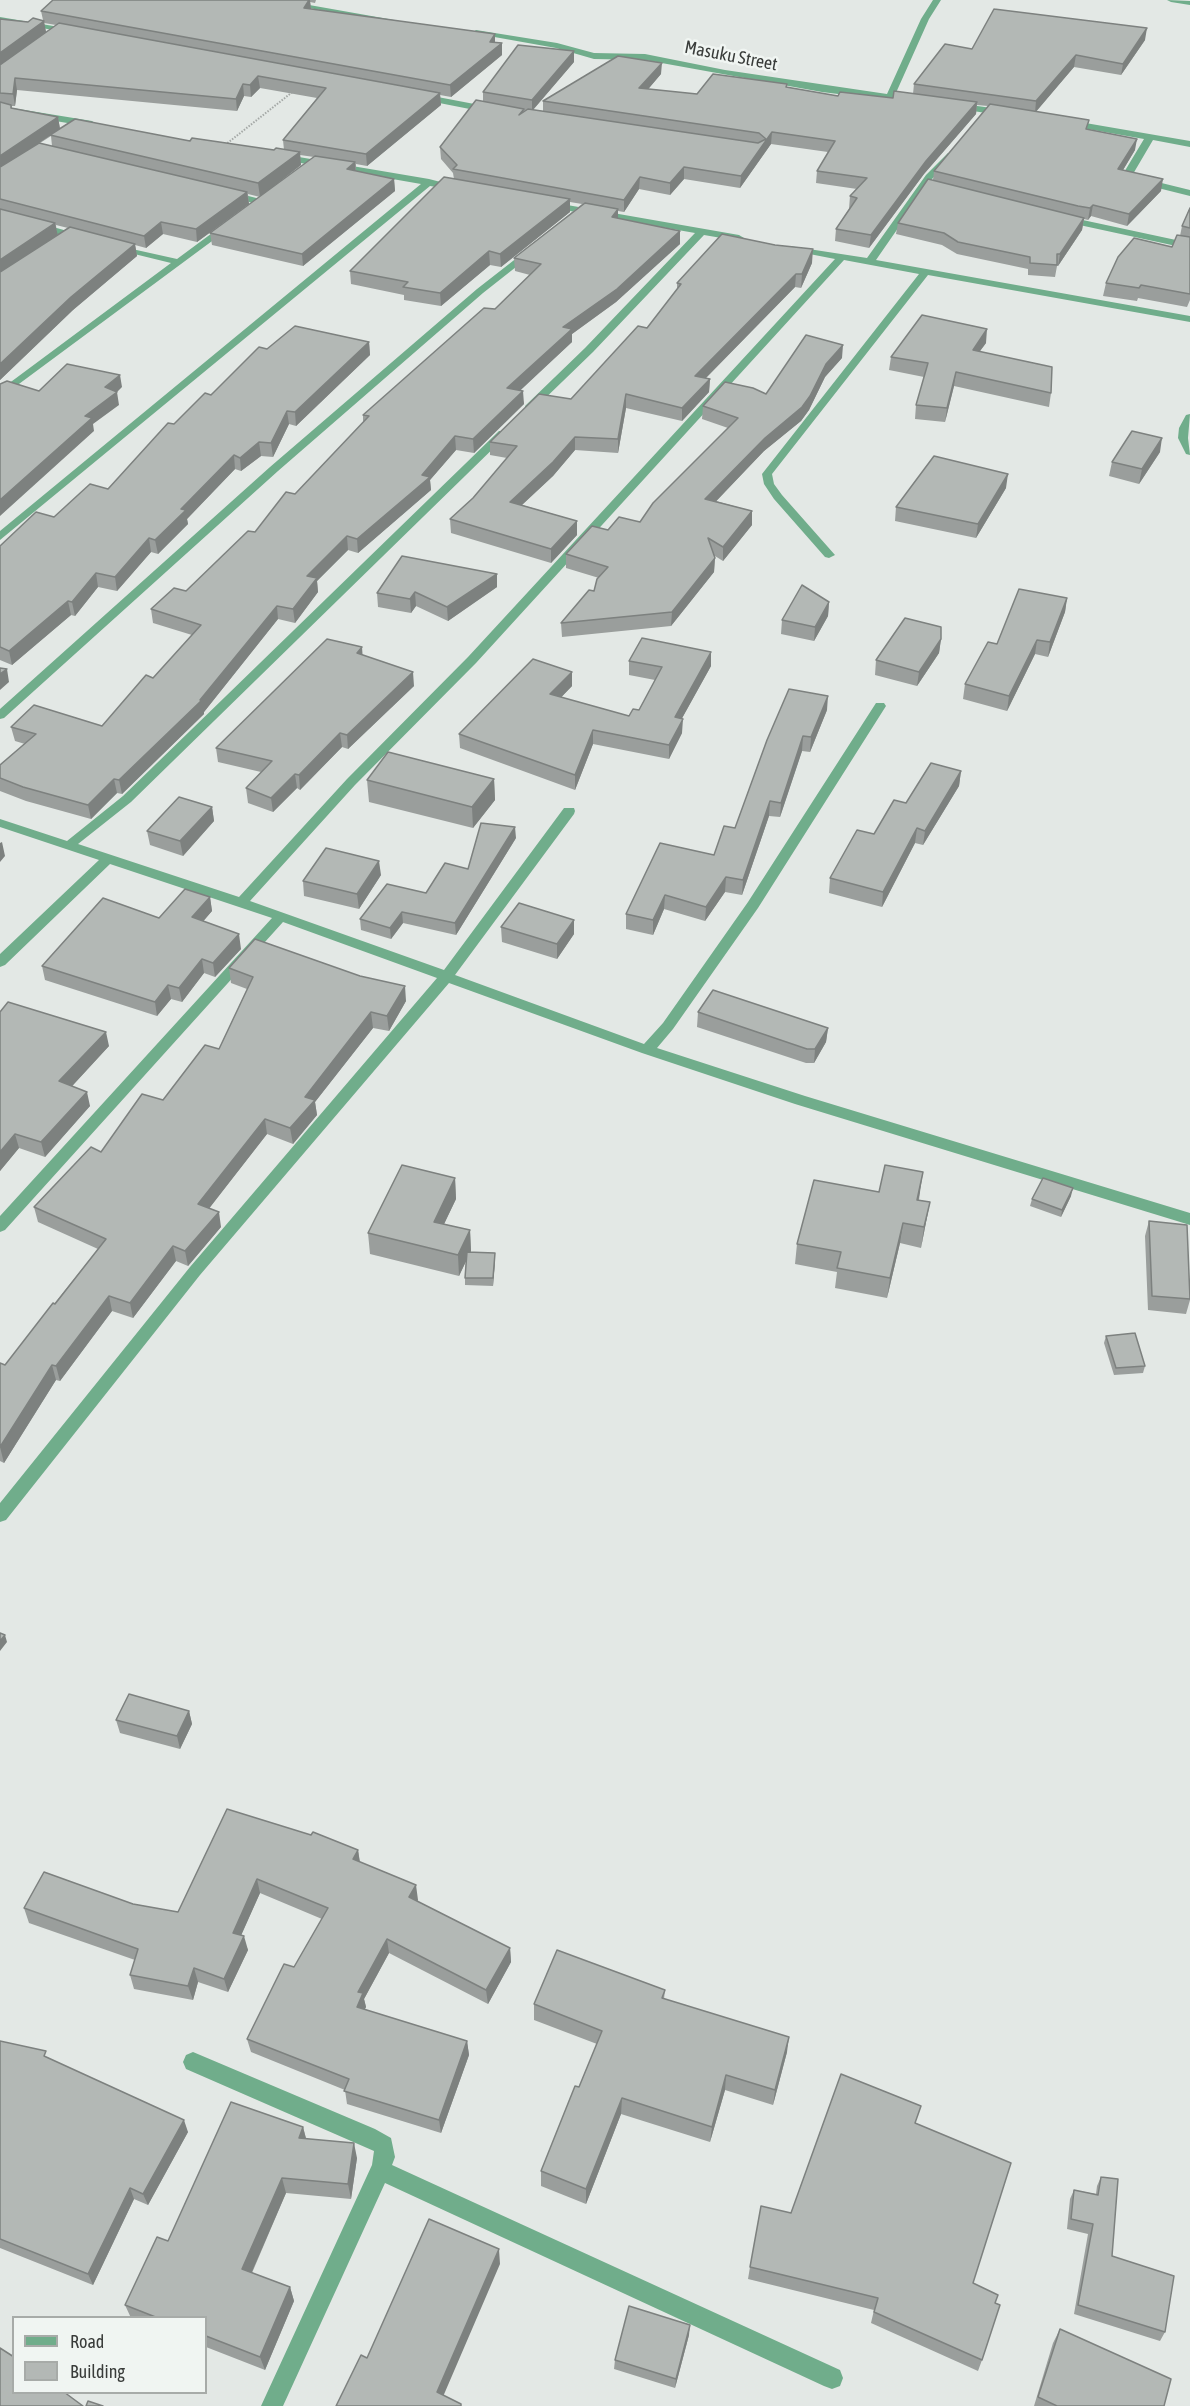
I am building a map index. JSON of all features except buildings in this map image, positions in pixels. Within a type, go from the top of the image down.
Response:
[{"type":"street","points":[[266,0],[397,21]]},
{"type":"street","points":[[890,97],[925,19],[937,0]]},
{"type":"street","points":[[1171,0],[1190,3]]},
{"type":"street","points":[[0,19],[82,33]]},
{"type":"street","points":[[51,35],[60,29]]},
{"type":"street","name":"Masuku Street","points":[[467,32],[557,46],[594,56],[645,57],[757,79],[919,101]]},
{"type":"street","points":[[413,96],[504,112]]},
{"type":"street","points":[[942,104],[1019,115]]},
{"type":"street","points":[[0,109],[103,126]]},
{"type":"street","points":[[979,118],[986,110]]},
{"type":"street","points":[[65,133],[81,122]]},
{"type":"street","points":[[1063,122],[1190,144]]},
{"type":"street","points":[[1150,137],[1128,174],[1129,178],[1190,193]]},
{"type":"street","points":[[870,261],[923,185],[958,144]]},
{"type":"street","points":[[268,155],[464,189]]},
{"type":"street","points":[[305,169],[314,163]]},
{"type":"street","points":[[0,537],[429,182]]},
{"type":"street","points":[[923,185],[935,188]]},
{"type":"street","points":[[214,191],[261,202]]},
{"type":"street","points":[[251,208],[269,195]]},
{"type":"street","points":[[534,202],[577,215],[748,240]]},
{"type":"street","points":[[0,215],[91,240]]},
{"type":"street","points":[[1056,217],[1190,246]]},
{"type":"street","points":[[0,395],[233,222]]},
{"type":"street","points":[[69,846],[127,799],[589,350],[701,232]]},
{"type":"street","points":[[59,241],[69,235]]},
{"type":"street","points":[[102,243],[178,262]]},
{"type":"street","points":[[783,246],[1190,319]]},
{"type":"street","points":[[0,715],[274,470],[480,291],[535,247]]},
{"type":"street","points":[[240,904],[351,782],[489,642],[843,256]]},
{"type":"street","points":[[829,555],[778,497],[769,484],[767,474],[925,272]]},
{"type":"street","points":[[1190,417],[1184,428],[1183,438],[1190,452]]},
{"type":"street","points":[[647,1050],[668,1026],[753,905],[880,706]]},
{"type":"street","points":[[0,1515],[195,1271],[446,977],[568,811]]},
{"type":"street","points":[[0,823],[282,916],[647,1050],[800,1100],[1190,1219]]},
{"type":"street","points":[[0,962],[107,860]]},
{"type":"street","points":[[0,1226],[282,916]]},
{"type":"street","points":[[193,2062],[384,2145],[385,2157],[380,2170],[272,2406]]},
{"type":"street","points":[[380,2170],[832,2378]]},
{"type":"path","points":[[224,147],[303,84]]}]
